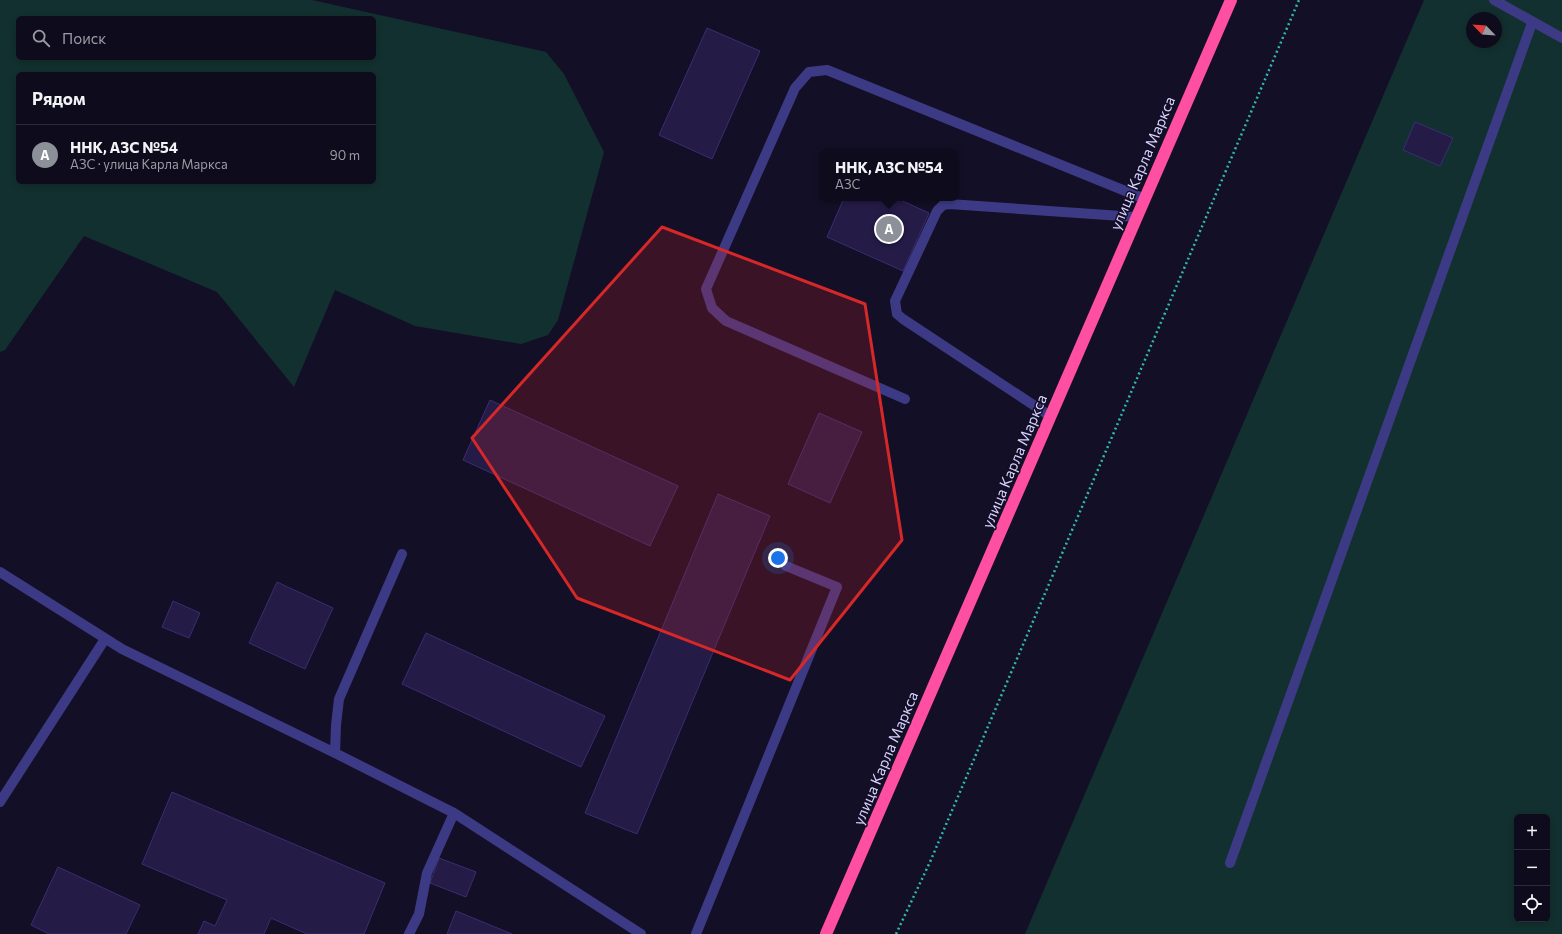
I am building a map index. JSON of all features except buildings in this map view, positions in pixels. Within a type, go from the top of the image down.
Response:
[{"type":"highway","name":"улица Карла Маркса","points":[[826,934],[1231,0]]},
{"type":"street","points":[[1494,0],[1532,23],[1562,38]]},
{"type":"street","points":[[1230,863],[1532,23]]},
{"type":"street","points":[[904,399],[726,321],[712,308],[706,289],[795,88],[809,72],[827,70],[1145,199]]},
{"type":"street","points":[[1050,416],[903,319],[897,314],[895,301],[937,211],[943,205],[949,204],[1136,217]]},
{"type":"street","points":[[335,753],[339,699],[402,554]]},
{"type":"street","points":[[696,934],[837,587],[786,566]]},
{"type":"street","points":[[0,572],[122,649],[454,813],[627,930],[641,934]]},
{"type":"street","points":[[0,802],[105,638]]},
{"type":"street","points":[[409,934],[419,914],[427,873],[454,813]]},
{"type":"path","points":[[896,934],[933,855],[1299,0]]},
{"type":"highlighted area","points":[[662,227],[865,304],[902,540],[790,680],[577,598],[472,438]]},
{"type":"green space","points":[[0,0],[312,0],[546,52],[564,74],[604,152],[558,320],[548,335],[521,344],[415,326],[335,290],[294,387],[217,292],[84,236],[5,350],[0,352]]},
{"type":"green space","points":[[1424,0],[1562,0],[1562,934],[1025,934]]},
{"type":"place","name":"ННК, АЗС №54","points":[[889,229]]}]
